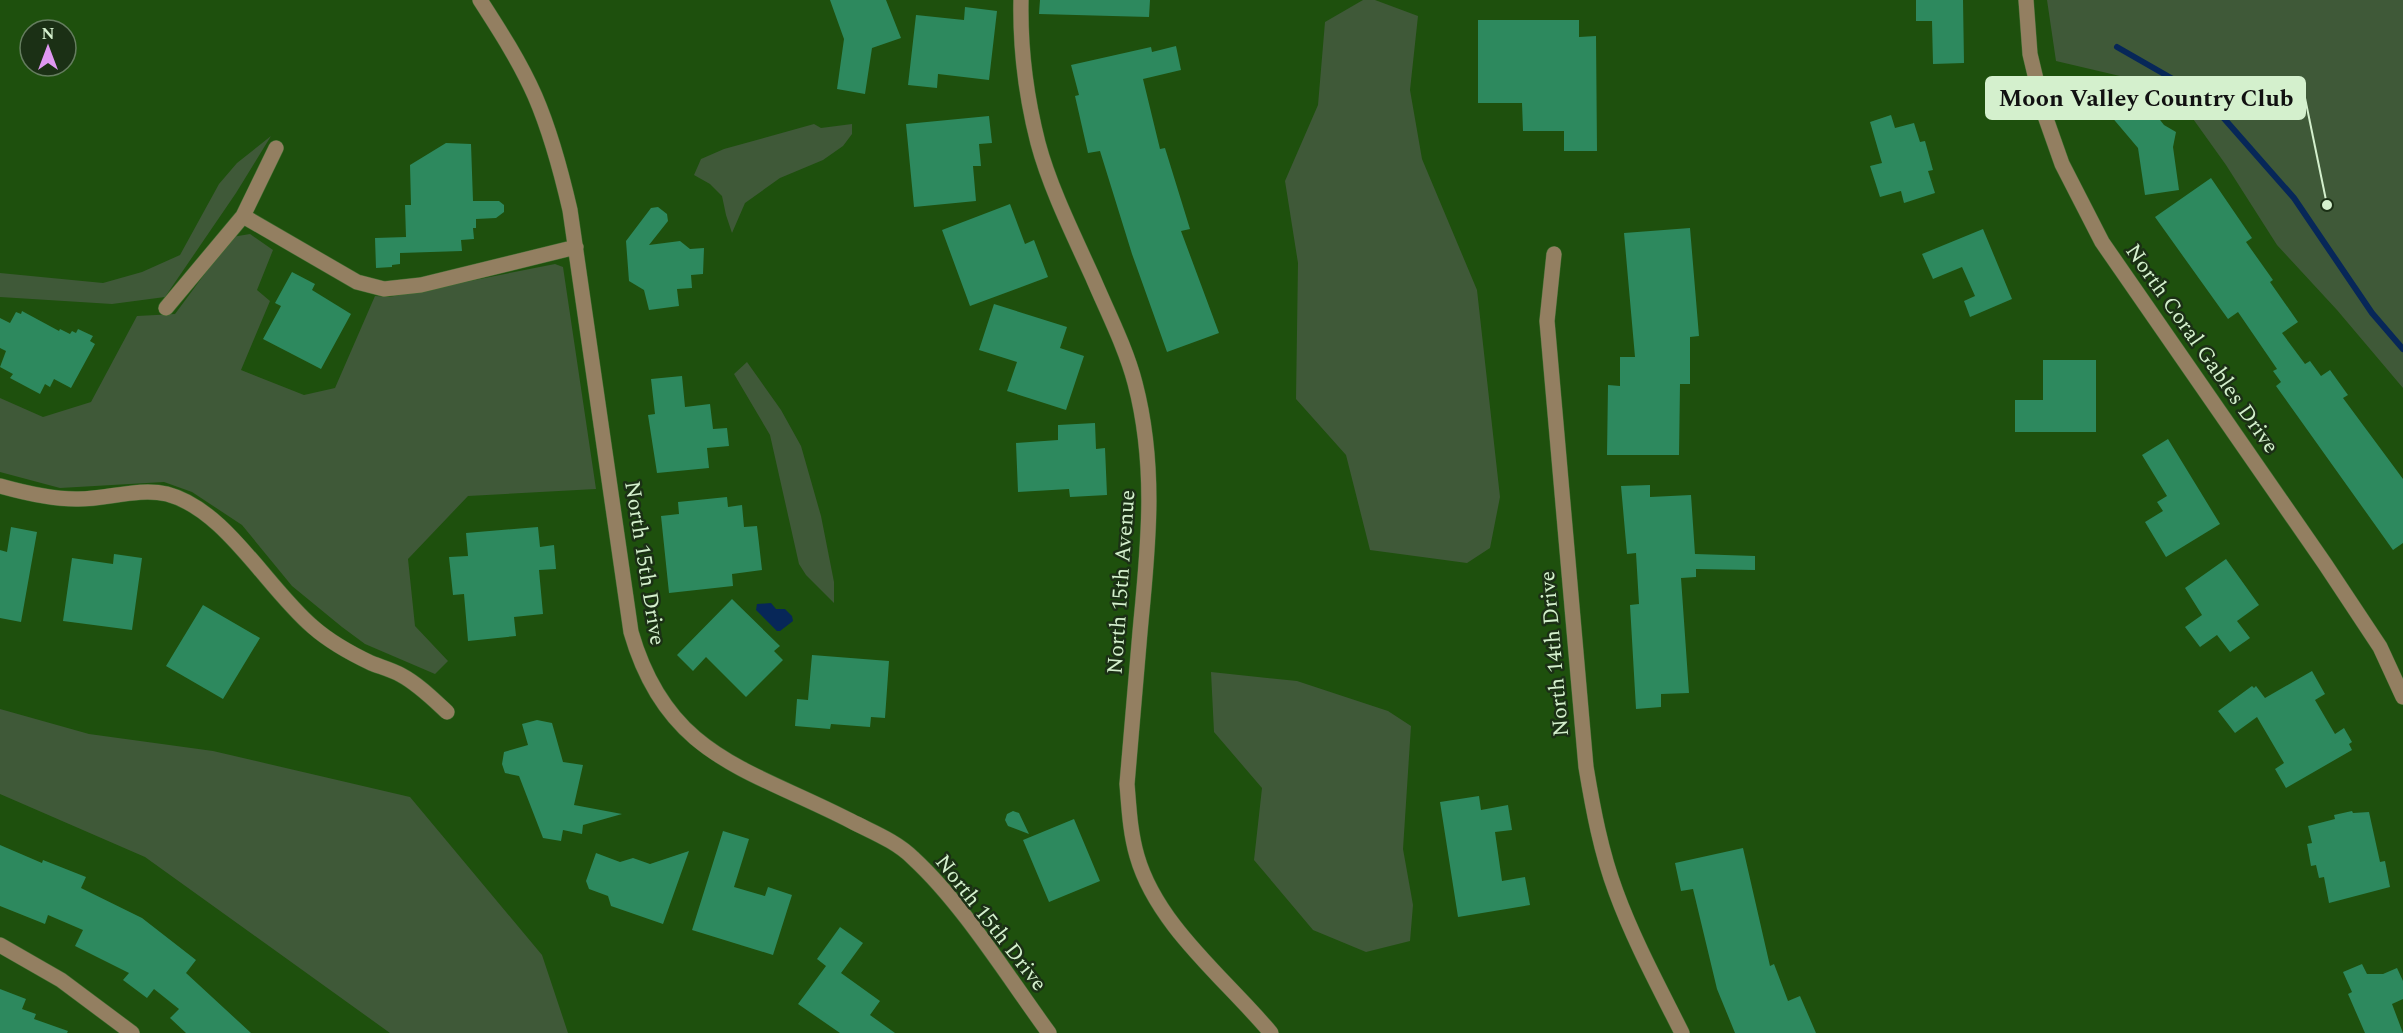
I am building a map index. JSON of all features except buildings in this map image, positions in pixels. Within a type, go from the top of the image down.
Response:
[{"type":"street","name":"North 15th Drive","points":[[480,0],[521,68],[545,122],[568,199],[630,632],[638,657],[654,690],[692,737],[732,765],[808,799],[890,841],[913,857],[946,892],[1049,1033]]},
{"type":"street","name":"North 15th Avenue","points":[[1021,0],[1025,82],[1038,145],[1135,381],[1143,420],[1150,477],[1150,537],[1127,784],[1137,858],[1155,896],[1182,936],[1271,1033]]},
{"type":"street","name":"North Coral Gables Drive","points":[[2026,0],[2030,54],[2044,113],[2062,164],[2102,242],[2380,647],[2403,697]]},
{"type":"street","points":[[166,308],[243,216],[276,148]]},
{"type":"street","points":[[243,216],[357,282],[384,289],[421,285],[576,247]]},
{"type":"street","name":"North 14th Drive","points":[[1554,254],[1547,321],[1586,767],[1600,838],[1615,891],[1641,951],[1682,1033]]},
{"type":"street","points":[[0,486],[32,495],[76,499],[165,493],[188,501],[209,514],[283,599],[314,628],[369,662],[401,675],[424,691],[447,712]]},
{"type":"street","points":[[0,945],[62,980],[132,1033]]},
{"type":"green space","points":[[1363,0],[1375,0],[1418,16],[1410,90],[1422,159],[1477,290],[1500,497],[1490,548],[1467,563],[1370,550],[1346,455],[1296,399],[1298,263],[1285,181],[1318,105],[1325,22]]},
{"type":"green space","points":[[2047,0],[2403,0],[2403,388],[2337,310],[2277,245],[2226,165],[2171,88],[2056,61]]},
{"type":"green space","points":[[814,124],[821,128],[852,124],[852,134],[843,146],[823,160],[780,178],[745,203],[732,233],[722,196],[710,184],[694,175],[701,159],[724,149]]},
{"type":"green space","points":[[271,136],[236,193],[165,297],[112,304],[0,297],[0,273],[103,283],[142,272],[180,255],[219,184],[237,163]]},
{"type":"green space","points":[[250,234],[273,250],[257,290],[270,301],[241,370],[304,395],[335,388],[375,296],[389,297],[555,264],[563,267],[596,489],[468,496],[408,559],[415,626],[448,661],[435,674],[365,644],[342,627],[292,586],[242,525],[192,492],[164,482],[60,488],[0,472],[0,398],[43,417],[91,402],[137,316],[175,314],[232,237]]},
{"type":"green space","points":[[747,362],[781,410],[801,446],[821,516],[834,582],[834,603],[806,575],[799,564],[770,435],[734,374]]},
{"type":"green space","points":[[1211,672],[1297,681],[1388,711],[1411,726],[1403,849],[1413,905],[1410,941],[1366,952],[1313,930],[1254,860],[1262,788],[1214,732]]},
{"type":"green space","points":[[0,709],[89,734],[213,751],[410,797],[542,955],[568,1033],[390,1033],[145,857],[0,794]]},
{"type":"water","points":[[771,603],[776,609],[785,609],[792,616],[793,621],[780,631],[777,631],[756,610],[757,604]]},
{"type":"waterway","points":[[2117,47],[2206,98],[2294,198],[2372,313],[2403,349]]},
{"type":"place","name":"Moon Valley Country Club","points":[[2327,205]]}]
